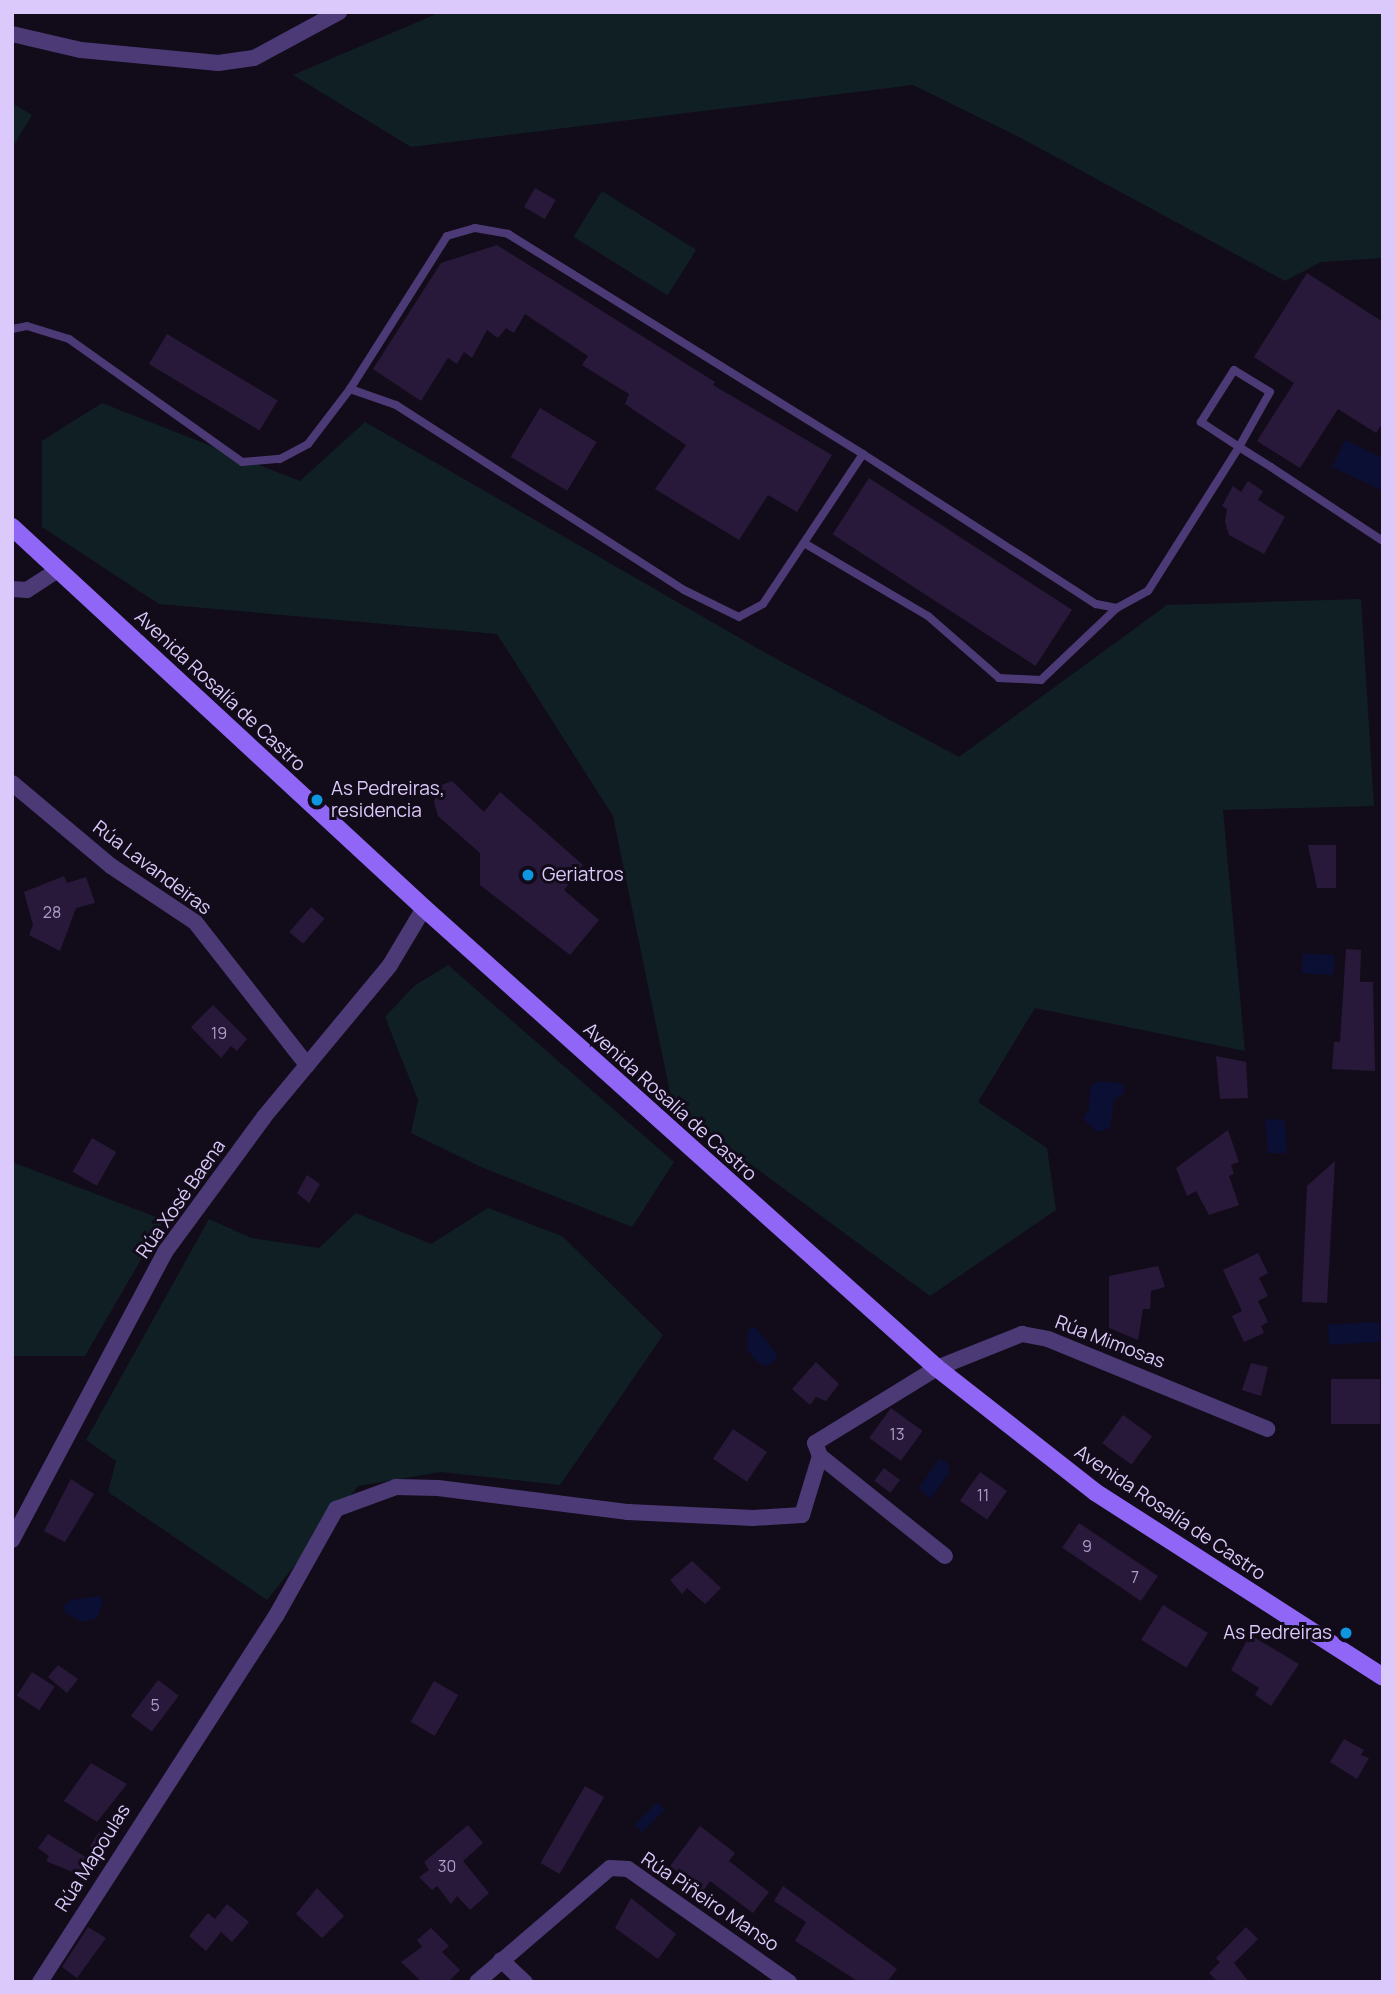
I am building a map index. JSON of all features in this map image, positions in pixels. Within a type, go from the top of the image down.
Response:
[{"type":"street","points":[[12,34],[82,50],[218,63],[254,58],[339,12]]},
{"type":"street","name":"Avenida Rosalía de Castro","points":[[12,527],[424,908],[937,1368],[1096,1492],[1383,1678]]},
{"type":"street","points":[[12,589],[27,590],[58,570]]},
{"type":"street","name":"Rúa Lavandeiras","points":[[12,783],[111,866],[195,922],[307,1065]]},
{"type":"street","name":"Rúa Xosé Baena","points":[[12,1540],[165,1252],[307,1065],[390,965],[424,908]]},
{"type":"street","name":"Rúa Mimosas","points":[[820,1456],[816,1443],[834,1429],[937,1368],[1022,1334],[1048,1339],[1267,1429]]},
{"type":"street","points":[[820,1456],[945,1556]]},
{"type":"street","name":"Rúa Mapoulas","points":[[40,1982],[276,1616],[336,1509],[396,1487],[438,1488],[628,1512],[753,1518],[802,1516],[820,1456]]},
{"type":"street","name":"Avenida Rosalía de Castro","points":[[1343,1653],[1383,1665]]},
{"type":"street","name":"Rúa Piñeiro Manso","points":[[477,1982],[596,1877],[610,1868],[628,1869],[789,1982]]},
{"type":"street","points":[[501,1960],[526,1982]]},
{"type":"lane","points":[[12,329],[27,326],[69,339],[242,462],[281,459],[308,444],[350,389],[428,260],[447,236],[475,228],[508,234],[863,454],[1096,604],[1116,608]]},
{"type":"lane","points":[[804,542],[928,616],[999,678],[1041,680],[1116,608],[1148,591],[1239,447],[1270,392],[1234,370],[1201,422],[1239,447],[1383,541]]},
{"type":"lane","points":[[350,389],[396,405],[684,590],[739,617],[764,604],[863,454]]},
{"type":"shaded area","points":[[441,12],[1383,12],[1383,258],[1321,262],[1285,281],[1019,137],[913,85],[411,147],[293,75]]},
{"type":"shaded area","points":[[12,103],[32,115],[12,148]]},
{"type":"shaded area","points":[[602,191],[696,250],[668,296],[573,237]]},
{"type":"shaded area","points":[[102,403],[300,481],[365,422],[771,656],[959,757],[1167,605],[1361,599],[1374,806],[1223,810],[1245,1051],[1035,1008],[978,1102],[1047,1148],[1056,1210],[930,1296],[673,1107],[613,816],[497,634],[159,604],[42,527],[42,441]]},
{"type":"shaded area","points":[[1345,440],[1383,458],[1383,491],[1332,467]]},
{"type":"shaded area","points":[[1303,953],[1335,955],[1334,975],[1302,973]]},
{"type":"shaded area","points":[[448,965],[674,1162],[632,1227],[481,1167],[411,1133],[418,1100],[385,1017],[414,986]]},
{"type":"shaded area","points":[[1098,1081],[1123,1084],[1124,1093],[1114,1100],[1110,1128],[1097,1132],[1083,1119],[1089,1109],[1090,1087]]},
{"type":"shaded area","points":[[1265,1119],[1285,1120],[1287,1153],[1268,1153]]},
{"type":"shaded area","points":[[12,1162],[164,1220],[85,1356],[12,1356]]},
{"type":"shaded area","points":[[488,1208],[562,1236],[663,1335],[560,1485],[441,1472],[358,1486],[267,1600],[108,1492],[116,1461],[86,1440],[209,1219],[251,1238],[319,1248],[356,1213],[431,1244]]},
{"type":"shaded area","points":[[1379,1322],[1380,1342],[1329,1345],[1328,1325]]},
{"type":"shaded area","points":[[755,1327],[776,1353],[777,1359],[768,1366],[757,1362],[747,1349],[748,1330]]},
{"type":"shaded area","points":[[939,1459],[948,1463],[950,1472],[930,1499],[919,1488]]},
{"type":"shaded area","points":[[99,1596],[103,1601],[97,1618],[83,1622],[65,1613],[64,1606],[71,1600]]},
{"type":"shaded area","points":[[657,1802],[665,1810],[642,1832],[634,1825]]},
{"type":"building","points":[[535,188],[556,200],[545,219],[524,207]]},
{"type":"building","points":[[497,245],[715,382],[713,385],[832,455],[797,512],[768,495],[739,540],[655,489],[686,445],[625,404],[629,394],[582,365],[588,356],[525,314],[514,333],[506,328],[498,338],[487,330],[472,358],[464,352],[457,364],[448,358],[421,401],[373,369],[441,263]]},
{"type":"building","points":[[1307,273],[1383,322],[1383,423],[1376,433],[1338,409],[1300,468],[1257,441],[1294,383],[1254,357]]},
{"type":"building","points":[[167,334],[278,400],[260,430],[149,364]]},
{"type":"building","points":[[540,408],[597,442],[567,491],[511,457]]},
{"type":"building","points":[[869,478],[1072,610],[1035,666],[833,534]]},
{"type":"building","points":[[1248,481],[1263,491],[1258,500],[1285,517],[1264,554],[1229,535],[1225,522],[1227,509],[1222,506],[1233,486],[1241,492]]},
{"type":"building","name":"Geriatros","points":[[452,781],[484,812],[500,792],[583,865],[564,890],[599,920],[570,955],[480,885],[480,853],[438,816],[434,802],[439,786]]},
{"type":"building","points":[[1308,845],[1336,845],[1336,888],[1317,888]]},
{"type":"building","points":[[64,876],[67,883],[86,877],[95,903],[76,908],[60,951],[29,935],[33,925],[24,892]]},
{"type":"building","points":[[311,907],[325,919],[303,944],[289,932]]},
{"type":"building","points":[[1346,949],[1361,950],[1360,982],[1373,982],[1375,1071],[1332,1069],[1334,1042],[1340,1042]]},
{"type":"building","points":[[213,1005],[247,1039],[237,1051],[231,1046],[221,1058],[191,1027]]},
{"type":"building","points":[[1216,1056],[1246,1062],[1248,1098],[1220,1099]]},
{"type":"building","points":[[1228,1130],[1239,1162],[1231,1165],[1234,1174],[1229,1176],[1239,1205],[1209,1215],[1196,1191],[1187,1196],[1176,1168]]},
{"type":"building","points":[[92,1138],[116,1152],[97,1186],[73,1172]]},
{"type":"building","points":[[1335,1161],[1327,1303],[1302,1302],[1307,1186]]},
{"type":"building","points":[[307,1175],[320,1184],[309,1203],[297,1193]]},
{"type":"building","points":[[1258,1253],[1268,1273],[1259,1278],[1268,1296],[1258,1301],[1268,1322],[1261,1326],[1264,1333],[1244,1342],[1232,1316],[1242,1311],[1223,1270]]},
{"type":"building","points":[[1158,1266],[1165,1287],[1151,1291],[1150,1309],[1143,1309],[1138,1340],[1109,1328],[1109,1276]]},
{"type":"building","points":[[816,1362],[839,1384],[826,1401],[816,1397],[810,1405],[792,1389]]},
{"type":"building","points":[[1251,1363],[1268,1367],[1261,1396],[1242,1390]]},
{"type":"building","points":[[1331,1379],[1380,1379],[1380,1424],[1331,1424]]},
{"type":"building","points":[[891,1408],[923,1431],[901,1461],[869,1438]]},
{"type":"building","points":[[1123,1415],[1152,1436],[1132,1464],[1102,1443]]},
{"type":"building","points":[[733,1429],[767,1452],[747,1482],[713,1459]]},
{"type":"building","points":[[884,1468],[900,1480],[890,1493],[874,1481]]},
{"type":"building","points":[[980,1472],[1007,1491],[987,1520],[960,1501]]},
{"type":"building","points":[[71,1479],[94,1494],[65,1542],[44,1531]]},
{"type":"building","points":[[1079,1523],[1158,1576],[1141,1601],[1062,1548]]},
{"type":"building","points":[[692,1561],[721,1588],[705,1604],[687,1588],[682,1594],[670,1580]]},
{"type":"building","points":[[1163,1605],[1208,1633],[1186,1668],[1141,1640]]},
{"type":"building","points":[[1250,1635],[1299,1664],[1271,1706],[1255,1695],[1259,1688],[1231,1670]]},
{"type":"building","points":[[58,1665],[78,1679],[67,1693],[48,1677]]},
{"type":"building","points":[[32,1672],[55,1687],[39,1710],[17,1695]]},
{"type":"building","points":[[158,1680],[179,1696],[152,1732],[131,1716]]},
{"type":"building","points":[[434,1681],[458,1695],[435,1736],[410,1722]]},
{"type":"building","points":[[1344,1739],[1364,1750],[1361,1755],[1369,1758],[1357,1779],[1330,1762]]},
{"type":"building","points":[[91,1763],[127,1784],[97,1822],[64,1801]]},
{"type":"building","points":[[585,1786],[604,1797],[560,1874],[540,1863]]},
{"type":"building","points":[[468,1825],[483,1843],[463,1861],[489,1893],[470,1910],[457,1896],[451,1904],[437,1886],[432,1890],[419,1877],[429,1870],[424,1862]]},
{"type":"building","points":[[700,1826],[735,1853],[729,1861],[769,1892],[753,1913],[710,1881],[703,1891],[670,1866]]},
{"type":"building","points":[[99,1832],[113,1841],[104,1856],[90,1846]]},
{"type":"building","points":[[48,1834],[92,1861],[82,1876],[46,1861],[49,1856],[38,1848]]},
{"type":"building","points":[[783,1886],[897,1969],[887,1982],[859,1982],[795,1941],[806,1922],[774,1901]]},
{"type":"building","points":[[317,1888],[344,1916],[322,1938],[296,1914]]},
{"type":"building","points":[[631,1898],[676,1934],[658,1959],[615,1928]]},
{"type":"building","points":[[227,1904],[249,1922],[232,1942],[221,1932],[206,1951],[189,1936],[208,1913],[215,1919]]},
{"type":"building","points":[[88,1927],[106,1938],[77,1978],[62,1967]]},
{"type":"building","points":[[1246,1927],[1258,1939],[1234,1963],[1249,1982],[1218,1982],[1209,1973],[1220,1962],[1216,1958]]},
{"type":"building","points":[[431,1928],[449,1946],[442,1952],[460,1970],[448,1982],[422,1982],[401,1962],[422,1947],[417,1940]]},
{"type":"place","name":"As Pedreiras, residencia","points":[[317,800]]},
{"type":"place","name":"Geriatros","points":[[528,875]]},
{"type":"place","name":"As Pedreiras","points":[[1346,1633]]}]
